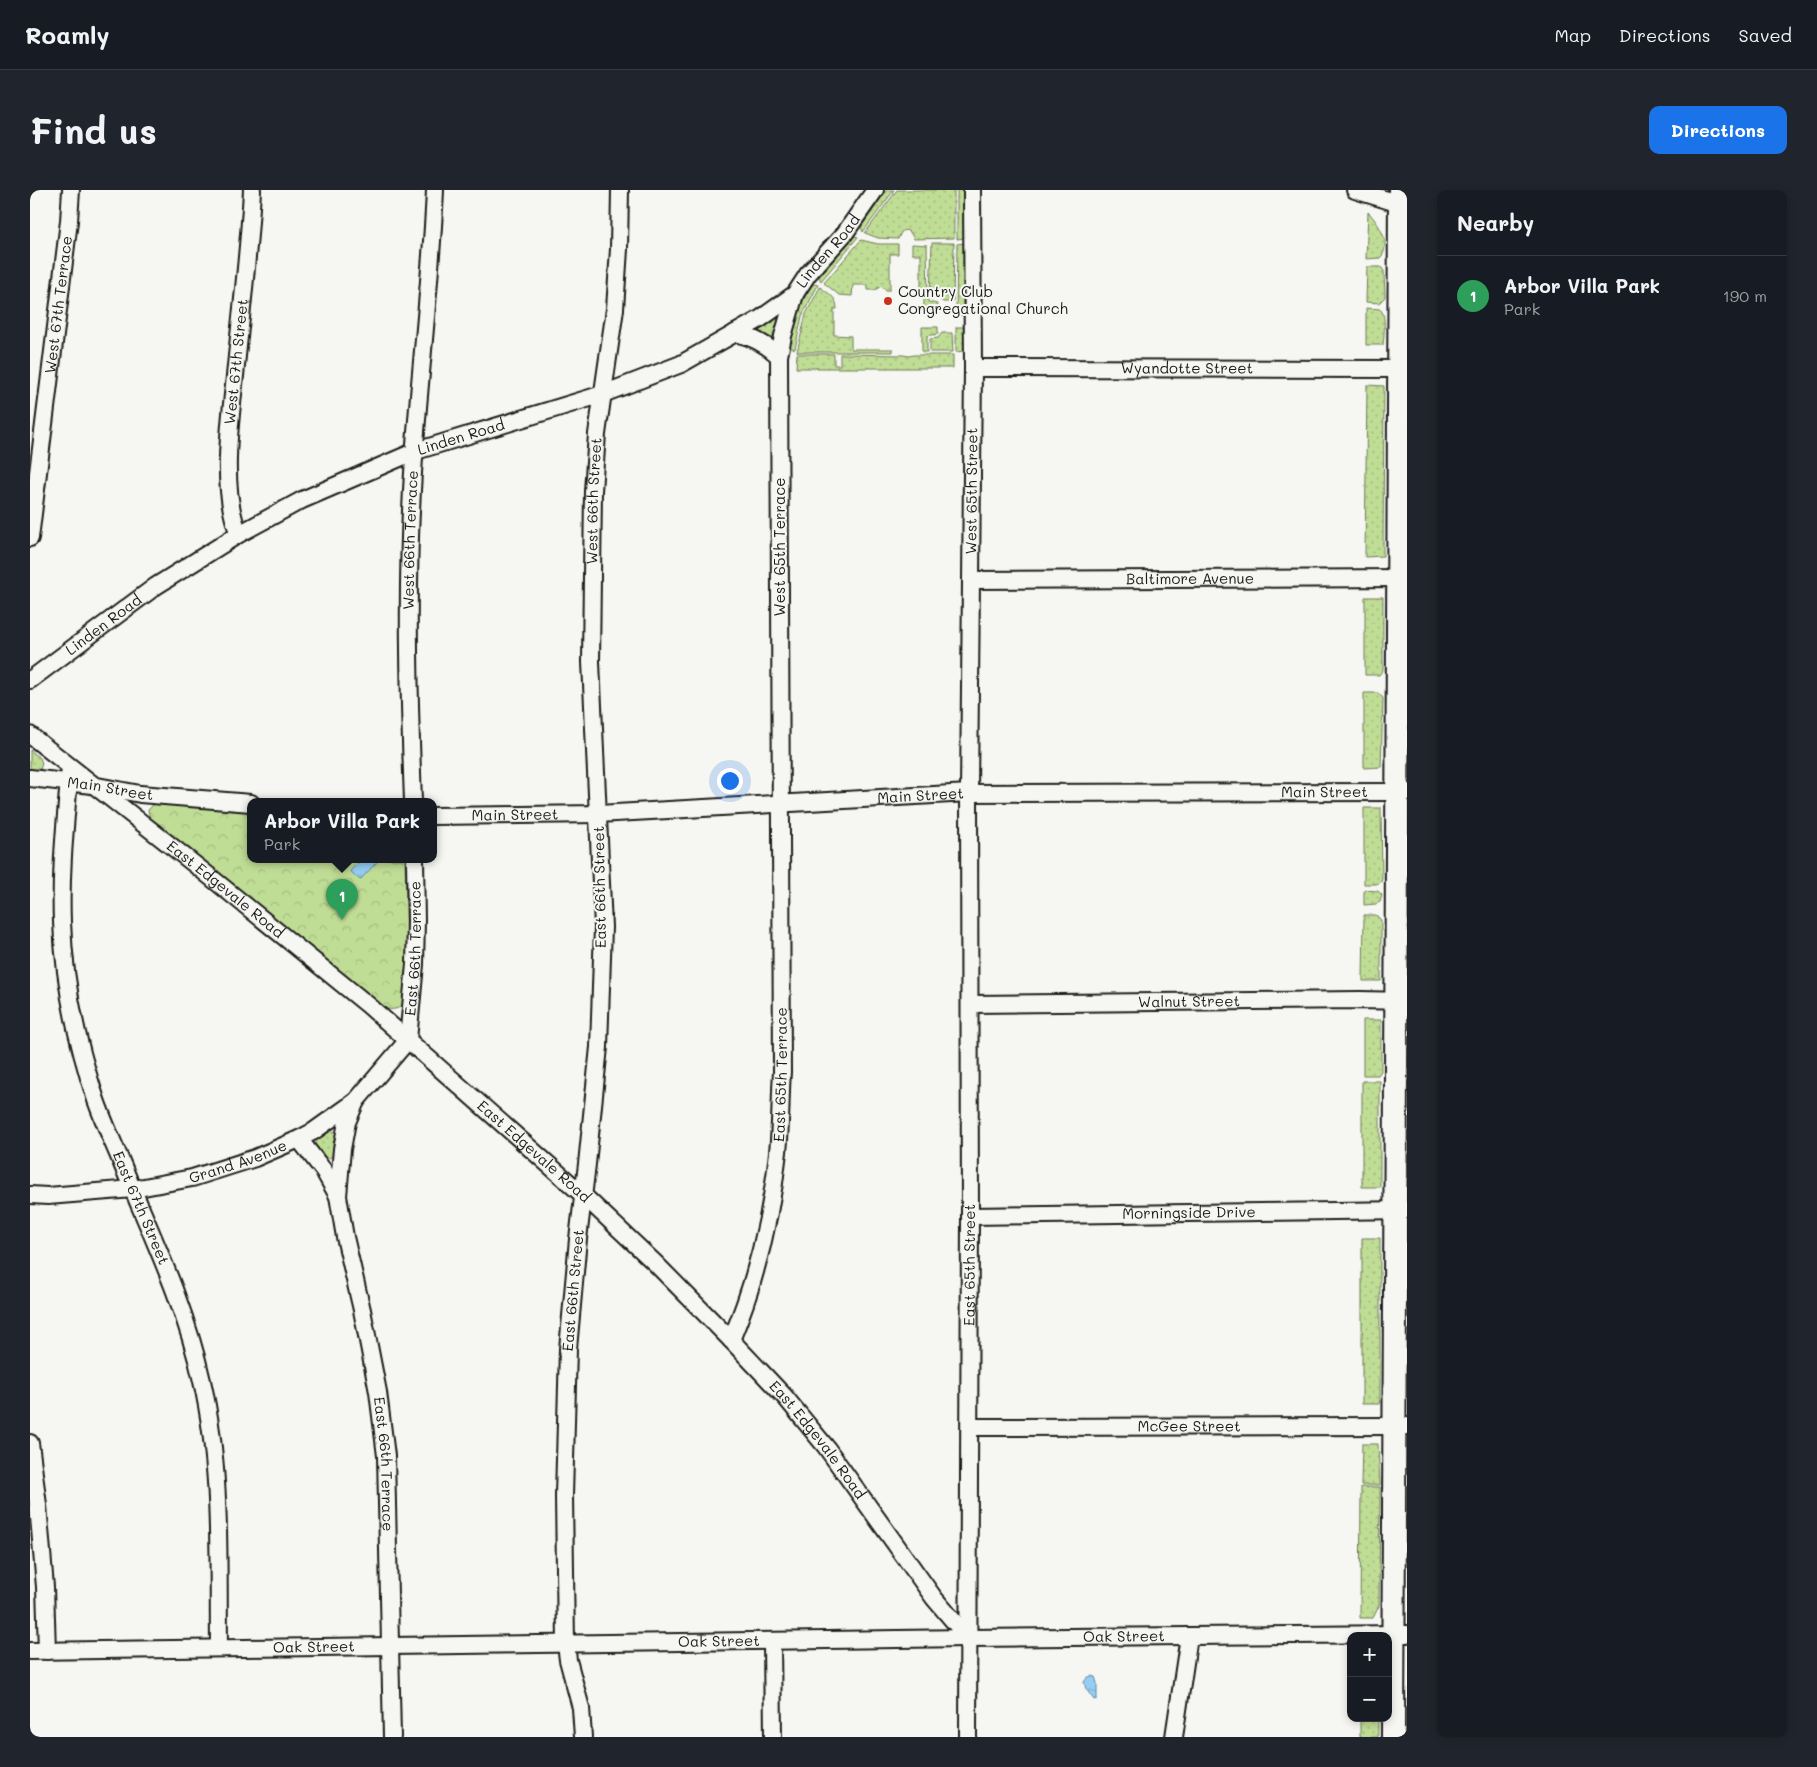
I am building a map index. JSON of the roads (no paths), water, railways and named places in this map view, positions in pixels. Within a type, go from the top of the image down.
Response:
[{"type":"main road","points":[[1393,1737],[1400,1634],[1403,369],[1400,197]]},
{"type":"street","name":"West 67th Terrace","points":[[30,538],[69,221],[71,190]]},
{"type":"street","name":"West 67th Street","points":[[239,534],[230,507],[230,420],[249,239],[252,190]]},
{"type":"street","name":"West 66th Terrace","points":[[413,798],[410,608],[413,481],[435,190]]},
{"type":"street","name":"West 66th Street","points":[[598,814],[591,662],[593,491],[597,434],[615,309],[619,250],[620,190]]},
{"type":"street","name":"Linden Road","points":[[30,680],[156,586],[239,534],[302,500],[416,451],[603,394],[681,364],[775,310],[795,294],[808,274],[845,233],[875,190]]},
{"type":"street","name":"West 65th Street","points":[[969,793],[972,580],[972,190]]},
{"type":"street","points":[[1355,190],[1400,197]]},
{"type":"street","name":"West 65th Terrace","points":[[781,802],[779,356],[795,294]]},
{"type":"street","points":[[735,333],[758,340],[779,356]]},
{"type":"street","name":"Wyandotte Street","points":[[973,368],[1403,369]]},
{"type":"street","name":"Baltimore Avenue","points":[[972,580],[1403,578]]},
{"type":"street","name":"East Edgevale Road","points":[[30,735],[70,775],[92,785],[203,871],[368,1005],[583,1195],[731,1340],[785,1397],[826,1446],[934,1598],[968,1638]]},
{"type":"street","name":"Main Street","points":[[30,778],[70,775]]},
{"type":"street","name":"East 67th Street","points":[[70,775],[63,869],[62,922],[68,983],[79,1042],[96,1102],[180,1302],[196,1354],[209,1416],[217,1483],[219,1648]]},
{"type":"street","name":"Main Street","points":[[92,785],[140,794],[247,803]]},
{"type":"street","name":"Main Street","points":[[437,816],[598,814],[781,802],[969,793],[1402,792]]},
{"type":"street","name":"East 65th Street","points":[[968,1737],[970,1427],[969,793]]},
{"type":"street","name":"East 65th Terrace","points":[[731,1340],[760,1261],[771,1206],[778,1150],[782,1072],[781,802]]},
{"type":"street","name":"East 66th Street","points":[[583,1737],[581,1708],[568,1660],[566,1644],[564,1496],[568,1349],[599,1047],[603,927],[598,814]]},
{"type":"street","name":"East 66th Terrace","points":[[408,1040],[415,964],[415,863]]},
{"type":"street","name":"Walnut Street","points":[[970,1004],[1401,1000]]},
{"type":"street","name":"Grand Avenue","points":[[30,1195],[48,1196],[133,1189],[192,1178],[255,1158],[314,1131],[356,1101],[408,1040]]},
{"type":"street","name":"East 66th Terrace","points":[[356,1101],[347,1122],[342,1149],[338,1196],[378,1392],[386,1456],[392,1737]]},
{"type":"street","name":"East 66th Terrace","points":[[299,1139],[324,1170],[338,1196]]},
{"type":"street","name":"Morningside Drive","points":[[970,1216],[1401,1210]]},
{"type":"street","name":"McGee Street","points":[[970,1427],[1400,1426]]},
{"type":"street","points":[[30,1443],[38,1505],[45,1587],[47,1651]]},
{"type":"street","name":"Oak Street","points":[[30,1651],[1400,1634]]},
{"type":"street","points":[[1174,1737],[1188,1636]]},
{"type":"street","points":[[772,1641],[773,1737]]},
{"type":"water","points":[[358,863],[376,863],[360,880],[350,871]]},
{"type":"water","points":[[1091,1676],[1095,1677],[1097,1683],[1097,1699],[1094,1700],[1086,1689],[1084,1682]]},
{"type":"place","name":"Country Club Congregational Church","points":[[888,301]]},
{"type":"place","name":"Arbor Villa Park","points":[[342,920]]}]
